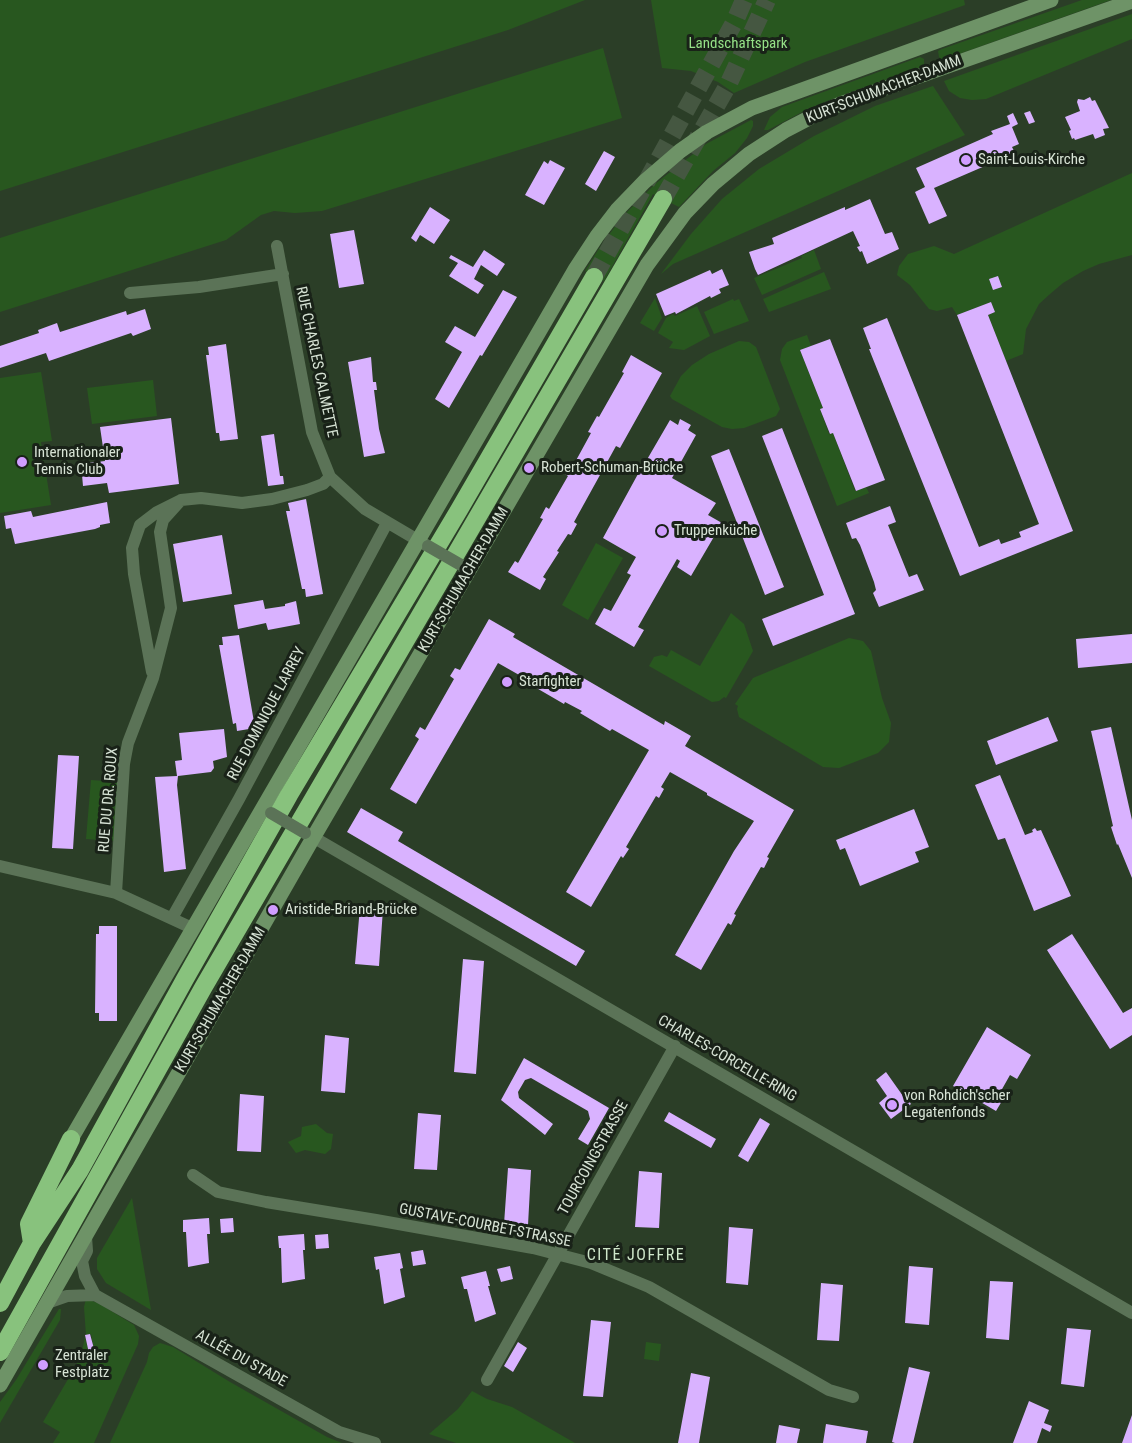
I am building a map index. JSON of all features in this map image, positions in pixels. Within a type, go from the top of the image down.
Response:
[{"type":"highway","points":[[0,1352],[209,978],[663,199]]},
{"type":"highway","points":[[0,1302],[33,1243],[80,1170],[289,795],[594,277]]},
{"type":"highway","points":[[33,1243],[29,1224],[71,1139]]},
{"type":"main road","name":"KURT-SCHUMACHER-DAMM","points":[[71,1139],[192,928],[266,811],[423,543],[586,251],[617,210],[660,167],[707,132],[769,100],[1051,0]]},
{"type":"main road","name":"KURT-SCHUMACHER-DAMM","points":[[0,1385],[86,1237],[309,835],[465,567],[658,248],[696,200],[733,166],[786,130],[825,110],[1132,1]]},
{"type":"street","name":"RUE CHARLES CALMETTE","points":[[277,246],[312,432],[330,477],[365,509],[423,543]]},
{"type":"street","name":"RUE CHARLES CALMETTE","points":[[130,293],[199,287],[283,274]]},
{"type":"street","points":[[153,678],[134,574],[132,548],[140,525],[157,512],[181,500],[201,498],[242,503],[272,499],[307,490],[330,477]]},
{"type":"street","name":"RUE DU DR. ROUX","points":[[116,893],[124,764],[128,743],[153,678],[171,608],[160,532],[163,520],[181,500]]},
{"type":"street","name":"RUE DOMINIQUE LARREY","points":[[172,918],[387,523]]},
{"type":"street","points":[[423,543],[465,567]]},
{"type":"street","points":[[266,811],[309,835]]},
{"type":"street","name":"CHARLES-CORCELLE-RING","points":[[309,835],[1132,1313]]},
{"type":"street","points":[[0,866],[116,893],[192,928]]},
{"type":"street","name":"TOURCOINGSTRASSE","points":[[487,1380],[675,1046]]},
{"type":"street","name":"GUSTAVE-COURBET-STRASSE","points":[[194,1175],[218,1192],[558,1254],[617,1272],[649,1287],[829,1390],[853,1397]]},
{"type":"street","points":[[46,1303],[67,1296],[94,1294],[85,1276],[82,1261],[87,1251],[86,1237]]},
{"type":"street","name":"ALLÉE DU STADE","points":[[94,1294],[339,1432],[375,1443]]},
{"type":"green space","points":[[0,0],[585,0],[508,30],[0,191]]},
{"type":"green space","name":"Landschaftspark","points":[[651,0],[964,0],[965,5],[805,62],[734,93],[718,82],[691,71],[662,68]]},
{"type":"green space","points":[[1082,0],[1111,0],[942,60],[939,57],[938,51],[942,49]]},
{"type":"green space","points":[[1132,14],[1132,39],[986,99],[960,98],[949,91],[944,81]]},
{"type":"green space","points":[[603,48],[622,118],[322,211],[295,213],[274,211],[261,215],[226,240],[0,312],[0,238]]},
{"type":"green space","points":[[920,57],[924,59],[924,66],[827,101],[764,130],[770,117],[782,107]]},
{"type":"green space","points":[[933,86],[965,135],[673,264],[661,274],[691,234],[722,199],[759,169],[814,136],[875,106]]},
{"type":"green space","points":[[751,120],[753,126],[735,153],[713,171],[679,207],[653,194],[604,281],[585,271],[622,217],[655,184],[706,144]]},
{"type":"green space","points":[[1132,173],[1132,255],[1083,271],[1050,294],[1039,304],[1026,329],[1023,354],[1006,361],[988,315],[995,312],[991,302],[957,315],[952,307],[937,311],[929,309],[910,285],[897,275],[899,266],[908,254],[934,246],[954,254]]},
{"type":"green space","points":[[814,250],[821,269],[762,295],[754,278],[802,258],[801,256]]},
{"type":"green space","points":[[824,272],[831,289],[769,312],[763,299]]},
{"type":"green space","points":[[655,298],[662,318],[654,331],[640,323]]},
{"type":"green space","points":[[733,299],[734,301],[739,299],[749,321],[714,334],[704,312]]},
{"type":"green space","points":[[697,306],[710,336],[684,350],[669,348],[673,342],[658,333],[666,318]]},
{"type":"green space","points":[[807,335],[811,346],[800,350],[823,408],[820,409],[829,434],[833,433],[855,491],[866,487],[869,493],[837,506],[780,360],[782,349],[787,342]]},
{"type":"green space","points":[[739,341],[749,342],[756,347],[780,409],[776,416],[744,428],[732,429],[722,427],[672,399],[670,396],[681,376],[692,365],[709,354]]},
{"type":"green space","points":[[41,372],[52,441],[41,442],[51,505],[0,513],[0,378]]},
{"type":"green space","points":[[153,380],[157,416],[92,424],[87,388]]},
{"type":"green space","points":[[596,543],[623,558],[588,620],[562,605]]},
{"type":"green space","points":[[731,613],[744,624],[753,651],[726,698],[712,702],[649,666],[654,657],[662,655],[667,657],[671,650],[700,666]]},
{"type":"green space","points":[[849,638],[863,641],[871,651],[882,698],[891,723],[889,742],[878,753],[839,768],[823,767],[739,717],[738,706],[735,704],[753,678]]},
{"type":"green space","points":[[91,780],[118,782],[114,841],[86,839]]},
{"type":"green space","points":[[316,1124],[327,1133],[333,1134],[331,1149],[325,1154],[305,1150],[296,1153],[288,1142],[301,1136],[302,1127]]},
{"type":"green space","points":[[132,1198],[151,1310],[106,1283],[97,1269],[97,1258]]},
{"type":"green space","points":[[86,1299],[98,1303],[134,1325],[139,1336],[138,1344],[94,1443],[53,1443],[60,1432],[43,1422],[81,1356],[85,1337],[90,1357],[95,1356],[91,1334],[86,1335],[84,1307]]},
{"type":"green space","points":[[61,1309],[60,1320],[0,1423],[0,1402]]},
{"type":"green space","points":[[646,1342],[661,1344],[659,1361],[644,1359]]},
{"type":"green space","points":[[160,1343],[173,1347],[230,1382],[327,1437],[342,1443],[110,1443],[149,1353]]},
{"type":"green space","points":[[472,1391],[487,1399],[512,1407],[575,1443],[456,1443],[429,1434],[458,1409]]},
{"type":"building","points":[[1090,97],[1092,101],[1095,100],[1109,128],[1103,129],[1105,135],[1095,139],[1093,134],[1072,139],[1065,117],[1080,111],[1078,99],[1084,100]]},
{"type":"building","points":[[1030,111],[1035,122],[1029,124],[1024,113]]},
{"type":"building","name":"Saint-Louis-Kirche","points":[[1013,113],[1018,124],[1012,127],[1019,144],[1012,147],[1015,153],[934,188],[947,216],[929,224],[915,192],[925,187],[916,168],[993,134],[991,131],[1010,124],[1007,116]]},
{"type":"building","points":[[604,151],[615,157],[596,191],[585,184]]},
{"type":"building","points":[[550,160],[565,168],[544,205],[525,195],[544,161],[548,164]]},
{"type":"building","points":[[870,199],[885,234],[892,232],[899,249],[867,264],[862,251],[860,252],[857,247],[860,246],[853,231],[758,275],[749,252],[774,244],[772,238],[845,207],[845,210]]},
{"type":"building","points":[[430,207],[450,220],[434,244],[420,235],[416,242],[411,238]]},
{"type":"building","points":[[354,230],[364,284],[339,288],[330,234]]},
{"type":"building","points":[[484,250],[505,264],[497,276],[481,265],[474,279],[484,285],[478,294],[449,276],[458,263],[449,258],[451,255],[473,267]]},
{"type":"building","points":[[722,269],[729,285],[719,289],[721,293],[711,298],[710,296],[676,314],[675,312],[665,316],[656,294],[710,270],[712,274]]},
{"type":"building","points":[[998,276],[1002,287],[993,290],[989,279]]},
{"type":"building","points":[[503,290],[517,297],[449,408],[435,399],[462,352],[445,342],[455,326],[475,337]]},
{"type":"building","points":[[991,302],[995,312],[988,315],[1073,531],[960,576],[869,349],[871,349],[863,328],[887,318],[979,547],[999,539],[1001,544],[1021,537],[1019,532],[1039,524],[957,315]]},
{"type":"building","points":[[145,309],[151,329],[133,336],[131,333],[49,361],[46,353],[0,368],[0,346],[39,333],[38,330],[57,323],[60,332],[126,311],[127,315]]},
{"type":"building","points":[[830,339],[885,480],[856,491],[833,433],[830,434],[820,409],[823,408],[800,350]]},
{"type":"building","points":[[226,344],[238,439],[220,441],[219,433],[216,433],[206,355],[209,355],[208,347]]},
{"type":"building","points":[[631,355],[662,373],[620,448],[616,446],[574,522],[577,524],[571,535],[568,534],[543,577],[546,579],[540,590],[508,572],[515,561],[518,563],[543,519],[540,518],[546,507],[549,509],[568,476],[565,474],[570,464],[573,466],[591,433],[588,432],[624,373],[622,372]]},
{"type":"building","points":[[371,357],[373,382],[376,382],[377,390],[374,390],[379,429],[385,453],[364,457],[348,362]]},
{"type":"building","points":[[171,418],[179,484],[109,493],[107,483],[83,486],[81,464],[105,461],[100,427]]},
{"type":"building","name":"Truppenküche","points":[[680,419],[691,425],[688,430],[696,435],[672,478],[716,503],[708,515],[722,523],[691,576],[677,567],[680,561],[677,559],[638,627],[644,630],[634,647],[595,624],[604,608],[611,611],[631,575],[627,573],[636,557],[603,538],[670,420],[678,425]]},
{"type":"building","points":[[782,428],[855,614],[773,646],[762,619],[824,595],[762,436]]},
{"type":"building","points":[[274,434],[280,476],[283,476],[284,484],[268,486],[261,436]]},
{"type":"building","points":[[729,449],[784,587],[765,595],[711,456]]},
{"type":"building","points":[[306,499],[323,594],[306,597],[305,589],[302,589],[286,511],[290,511],[288,503]]},
{"type":"building","points":[[107,502],[110,523],[100,525],[95,529],[15,544],[11,528],[6,529],[4,516],[31,511],[33,517]]},
{"type":"building","points":[[890,506],[896,522],[888,525],[909,577],[917,574],[924,590],[879,607],[873,593],[876,590],[874,582],[860,545],[856,538],[852,539],[846,523]]},
{"type":"building","points":[[222,535],[232,594],[183,602],[173,544]]},
{"type":"building","points":[[263,600],[265,609],[285,606],[285,604],[296,601],[300,624],[268,630],[266,623],[238,629],[234,605]]},
{"type":"building","points":[[489,619],[515,634],[513,637],[664,725],[665,721],[691,736],[685,746],[794,810],[767,857],[769,858],[764,868],[761,867],[734,914],[736,915],[731,925],[728,923],[701,970],[675,955],[734,851],[754,821],[670,772],[661,787],[664,789],[659,798],[656,796],[626,847],[629,849],[623,858],[621,856],[591,907],[566,892],[649,750],[612,729],[610,731],[580,713],[582,711],[565,702],[564,704],[498,663],[416,804],[390,789],[419,739],[415,736],[420,727],[425,730],[454,679],[450,676],[455,668],[460,670]]},
{"type":"building","points":[[1132,634],[1132,663],[1078,668],[1076,639]]},
{"type":"building","points":[[239,635],[255,728],[237,731],[236,723],[233,724],[219,645],[223,645],[222,637]]},
{"type":"building","points":[[1048,717],[1058,741],[996,765],[987,741]]},
{"type":"building","points":[[1111,727],[1132,820],[1132,878],[1111,827],[1113,826],[1091,731]]},
{"type":"building","points":[[224,729],[227,757],[213,761],[214,768],[211,772],[178,776],[186,869],[164,872],[155,777],[177,776],[175,761],[182,760],[179,733]]},
{"type":"building","points":[[58,755],[79,756],[73,849],[52,848]]},
{"type":"building","points":[[1000,775],[1025,835],[1033,832],[1035,828],[1037,831],[1041,830],[1071,896],[1034,911],[1005,838],[998,840],[975,785]]},
{"type":"building","points":[[361,808],[403,832],[398,841],[585,951],[576,966],[347,832]]},
{"type":"building","points":[[914,809],[929,847],[915,852],[919,862],[860,886],[845,848],[840,850],[836,840]]},
{"type":"building","points":[[360,907],[383,909],[379,966],[355,964]]},
{"type":"building","points":[[99,926],[117,926],[117,1021],[99,1021],[99,1013],[95,1013],[96,934],[99,934]]},
{"type":"building","points":[[1072,934],[1123,1013],[1132,1008],[1132,1035],[1110,1049],[1047,950]]},
{"type":"building","points":[[463,959],[484,961],[476,1074],[454,1072]]},
{"type":"building","points":[[987,1027],[1031,1055],[1017,1079],[1010,1075],[997,1098],[1002,1101],[996,1111],[953,1086]]},
{"type":"building","points":[[325,1035],[349,1038],[345,1093],[321,1091]]},
{"type":"building","points":[[524,1058],[609,1108],[588,1145],[578,1139],[590,1119],[588,1111],[531,1078],[525,1080],[518,1092],[519,1098],[553,1124],[545,1135],[501,1100]]},
{"type":"building","points":[[886,1072],[911,1104],[891,1119],[879,1103],[887,1096],[876,1080]]},
{"type":"building","points":[[240,1094],[264,1096],[261,1152],[237,1151]]},
{"type":"building","points":[[669,1112],[716,1139],[711,1148],[664,1121]]},
{"type":"building","points":[[418,1113],[441,1115],[437,1170],[414,1169]]},
{"type":"building","points":[[760,1118],[770,1124],[748,1162],[738,1156]]},
{"type":"building","points":[[508,1168],[531,1170],[528,1225],[504,1224]]},
{"type":"building","points":[[639,1171],[662,1173],[659,1228],[635,1227]]},
{"type":"building","points":[[209,1218],[210,1234],[207,1234],[209,1263],[188,1267],[183,1220]]},
{"type":"building","points":[[233,1218],[234,1232],[221,1233],[220,1219]]},
{"type":"building","points":[[729,1227],[753,1229],[748,1285],[726,1283]]},
{"type":"building","points":[[304,1234],[305,1279],[282,1283],[281,1248],[279,1248],[278,1236]]},
{"type":"building","points":[[328,1234],[329,1248],[316,1249],[315,1235]]},
{"type":"building","points":[[423,1250],[426,1264],[413,1266],[411,1252]]},
{"type":"building","points":[[400,1253],[403,1268],[400,1269],[405,1297],[384,1304],[379,1269],[376,1270],[374,1257]]},
{"type":"building","points":[[510,1266],[513,1279],[501,1282],[497,1269]]},
{"type":"building","points":[[909,1266],[933,1268],[929,1325],[905,1323]]},
{"type":"building","points":[[486,1271],[496,1314],[475,1322],[467,1289],[464,1289],[461,1277]]},
{"type":"building","points":[[990,1281],[1013,1282],[1009,1340],[986,1338]]},
{"type":"building","points":[[821,1283],[843,1285],[839,1341],[817,1340]]},
{"type":"building","points":[[591,1320],[611,1322],[603,1397],[583,1396]]},
{"type":"building","points":[[1067,1328],[1091,1330],[1084,1387],[1061,1384]]},
{"type":"building","points":[[90,1334],[96,1356],[90,1358],[85,1335]]},
{"type":"building","points":[[518,1342],[527,1348],[513,1372],[504,1366]]},
{"type":"building","points":[[909,1367],[930,1372],[913,1443],[895,1443],[892,1442]]},
{"type":"building","points":[[691,1373],[710,1377],[699,1443],[678,1443]]},
{"type":"building","points":[[1029,1401],[1049,1410],[1044,1423],[1052,1426],[1050,1432],[1042,1428],[1037,1443],[1013,1443]]},
{"type":"building","points":[[1132,1415],[1132,1443],[1122,1443]]},
{"type":"building","points":[[826,1424],[868,1431],[866,1443],[823,1443]]},
{"type":"building","points":[[779,1425],[800,1429],[797,1443],[776,1443]]},
{"type":"tunnel","points":[[594,277],[735,21],[744,0]]},
{"type":"tunnel","points":[[663,199],[728,85],[767,0]]},
{"type":"place","name":"Saint-Louis-Kirche","points":[[966,160]]},
{"type":"place","name":"Internationaler Tennis Club","points":[[22,462]]},
{"type":"place","name":"Robert-Schuman-Brücke","points":[[529,468]]},
{"type":"place","name":"Truppenküche","points":[[662,531]]},
{"type":"place","name":"Starfighter","points":[[507,682]]},
{"type":"place","name":"Aristide-Briand-Brücke","points":[[273,910]]},
{"type":"place","name":"von Rohdich'scher Legatenfonds","points":[[892,1105]]},
{"type":"place","name":"Zentraler Festplatz","points":[[43,1365]]},
{"type":"district","name":"CITÉ JOFFRE","points":[[636,1256]]}]
